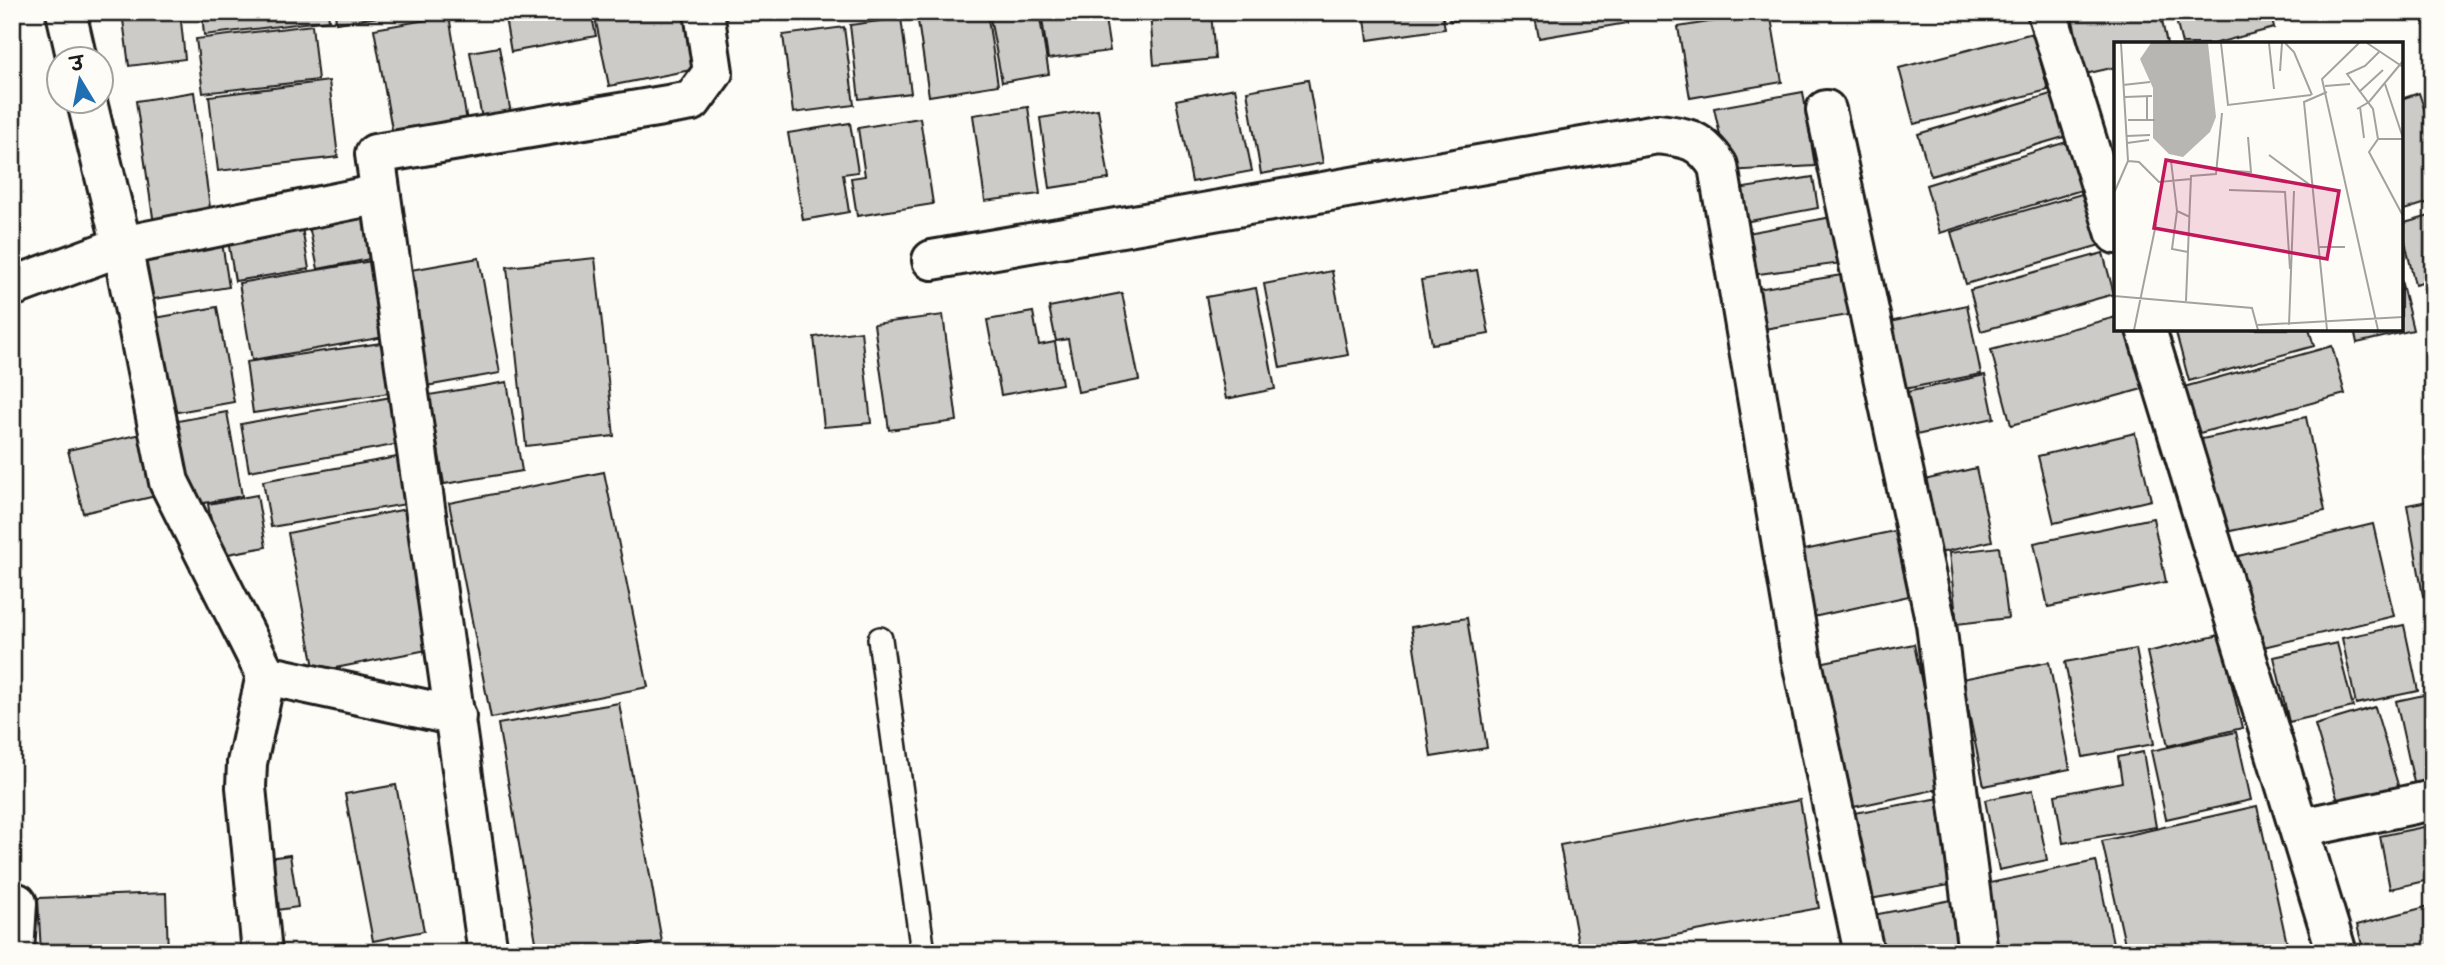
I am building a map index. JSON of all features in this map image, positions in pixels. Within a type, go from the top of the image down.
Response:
[{"type":"street","points":[[66,12],[74,46]]},
{"type":"street","points":[[488,953],[375,154],[692,101],[713,72],[704,12]]},
{"type":"street","points":[[2047,16],[2114,228]]},
{"type":"street","points":[[1826,110],[1936,624],[1978,953]]},
{"type":"street","points":[[90,116],[122,246],[169,482],[266,675],[247,763],[246,788],[262,953]]},
{"type":"street","points":[[932,260],[1657,134],[1678,136],[1704,146],[1718,166],[1801,657],[1864,953]]},
{"type":"street","points":[[12,287],[122,246],[380,194]]},
{"type":"street","points":[[2147,331],[2301,828],[2337,953]]},
{"type":"street","points":[[266,675],[456,716]]},
{"type":"street","points":[[2301,828],[2433,800]]},
{"type":"street","points":[[14,953],[17,903]]},
{"type":"lane","points":[[880,639],[923,953]]},
{"type":"building","points":[[122,12],[180,12],[185,59],[129,66]]},
{"type":"building","points":[[202,12],[328,12],[329,20],[204,35]]},
{"type":"building","points":[[335,12],[414,12],[336,23]]},
{"type":"building","points":[[504,12],[591,12],[596,36],[511,52]]},
{"type":"building","points":[[594,12],[690,12],[701,68],[609,86]]},
{"type":"building","points":[[987,12],[998,85],[929,96],[918,21]]},
{"type":"building","points":[[989,12],[1039,12],[1049,74],[1002,82]]},
{"type":"building","points":[[1041,12],[1104,12],[1110,51],[1048,59]]},
{"type":"building","points":[[1150,12],[1211,12],[1215,59],[1154,65]]},
{"type":"building","points":[[1364,12],[1442,12],[1445,29],[1368,40]]},
{"type":"building","points":[[1448,12],[1506,12],[1450,21]]},
{"type":"building","points":[[1534,12],[1625,12],[1627,23],[1539,38]]},
{"type":"building","points":[[1632,12],[1672,12],[1633,19]]},
{"type":"building","points":[[1770,12],[1782,82],[1690,98],[1678,27]]},
{"type":"building","points":[[2071,12],[2160,12],[2167,42],[2114,42],[2114,67],[2085,74]]},
{"type":"building","points":[[2174,12],[2270,12],[2274,28],[2221,42],[2182,42]]},
{"type":"building","points":[[449,16],[469,133],[395,146],[374,29]]},
{"type":"building","points":[[901,18],[911,93],[859,99],[850,25]]},
{"type":"building","points":[[312,25],[318,80],[203,93],[196,39]]},
{"type":"building","points":[[844,27],[854,105],[793,113],[783,35]]},
{"type":"building","points":[[2033,33],[2048,90],[1914,124],[1899,68]]},
{"type":"building","points":[[499,47],[511,114],[482,119],[470,52]]},
{"type":"building","points":[[1308,80],[1323,163],[1261,174],[1247,91]]},
{"type":"building","points":[[329,81],[338,157],[218,171],[209,96]]},
{"type":"building","points":[[1235,88],[1252,171],[1192,182],[1176,100]]},
{"type":"building","points":[[194,92],[212,222],[155,231],[136,101]]},
{"type":"building","points":[[1803,92],[1815,166],[1728,171],[1714,108]]},
{"type":"building","points":[[2054,93],[2067,136],[1931,176],[1918,134]]},
{"type":"building","points":[[2419,93],[2433,136],[2433,201],[2403,210],[2403,98]]},
{"type":"building","points":[[1028,107],[1040,194],[985,201],[973,115]]},
{"type":"building","points":[[1098,109],[1109,179],[1050,188],[1040,118]]},
{"type":"building","points":[[920,118],[933,204],[857,216],[851,178],[865,176],[858,128]]},
{"type":"building","points":[[850,123],[858,172],[843,174],[849,212],[803,220],[788,133]]},
{"type":"building","points":[[2073,140],[2088,188],[1940,233],[1926,185]]},
{"type":"building","points":[[1813,177],[1818,208],[1744,222],[1738,189]]},
{"type":"building","points":[[2092,191],[2107,243],[1966,284],[1951,232]]},
{"type":"building","points":[[365,209],[375,258],[318,269],[308,221]]},
{"type":"building","points":[[2433,215],[2433,280],[2415,285],[2403,223]]},
{"type":"building","points":[[1832,217],[1842,263],[1751,275],[1742,234]]},
{"type":"building","points":[[301,222],[309,269],[235,281],[227,235]]},
{"type":"building","points":[[221,236],[229,287],[142,301],[134,251]]},
{"type":"building","points":[[2103,253],[2114,294],[1981,331],[1970,290]]},
{"type":"building","points":[[479,258],[500,373],[426,386],[405,271]]},
{"type":"building","points":[[595,258],[614,436],[526,446],[507,267]]},
{"type":"building","points":[[384,259],[396,335],[252,360],[239,283]]},
{"type":"building","points":[[1477,270],[1489,334],[1432,344],[1421,280]]},
{"type":"building","points":[[1332,271],[1348,355],[1280,368],[1264,284]]},
{"type":"building","points":[[1842,275],[1849,315],[1764,329],[1757,289]]},
{"type":"building","points":[[1256,288],[1275,389],[1226,399],[1206,297]]},
{"type":"building","points":[[2403,288],[2413,330],[2357,343],[2354,331],[2403,331]]},
{"type":"building","points":[[1122,293],[1139,380],[1078,392],[1068,339],[1056,341],[1049,307]]},
{"type":"building","points":[[1967,305],[1981,374],[1899,390],[1885,323]]},
{"type":"building","points":[[217,307],[234,402],[161,415],[144,320]]},
{"type":"building","points":[[1033,312],[1039,345],[1055,342],[1062,384],[1001,395],[987,320]]},
{"type":"building","points":[[943,315],[957,421],[889,430],[874,324]]},
{"type":"building","points":[[2114,318],[2114,331],[2131,331],[2146,388],[2011,425],[1991,350]]},
{"type":"building","points":[[861,331],[871,423],[824,427],[814,337]]},
{"type":"building","points":[[2176,331],[2310,331],[2314,346],[2189,381]]},
{"type":"building","points":[[396,341],[403,391],[253,413],[246,362]]},
{"type":"building","points":[[2332,346],[2345,394],[2196,434],[2184,387]]},
{"type":"building","points":[[1985,375],[1994,418],[1907,437],[1898,394]]},
{"type":"building","points":[[507,382],[522,471],[444,484],[429,395]]},
{"type":"building","points":[[397,396],[405,443],[249,471],[241,424]]},
{"type":"building","points":[[227,412],[242,496],[182,507],[167,423]]},
{"type":"building","points":[[2306,417],[2325,511],[2221,533],[2202,439]]},
{"type":"building","points":[[146,433],[160,495],[83,513],[68,450]]},
{"type":"building","points":[[2135,433],[2151,500],[2054,523],[2038,456]]},
{"type":"building","points":[[403,456],[412,503],[271,527],[263,481]]},
{"type":"building","points":[[1976,468],[1992,541],[1935,554],[1920,481]]},
{"type":"building","points":[[604,472],[648,687],[491,718],[449,503]]},
{"type":"building","points":[[257,495],[266,547],[217,556],[208,504]]},
{"type":"building","points":[[2433,500],[2433,594],[2423,596],[2407,505]]},
{"type":"building","points":[[411,508],[437,648],[315,672],[288,533]]},
{"type":"building","points":[[2153,518],[2166,582],[2048,607],[2034,543]]},
{"type":"building","points":[[2373,524],[2394,616],[2259,648],[2238,556]]},
{"type":"building","points":[[1904,529],[1918,594],[1804,619],[1790,553]]},
{"type":"building","points":[[1999,547],[2008,618],[1957,624],[1949,553]]},
{"type":"building","points":[[1467,618],[1487,748],[1431,757],[1411,627]]},
{"type":"building","points":[[2404,625],[2418,691],[2356,704],[2342,638]]},
{"type":"building","points":[[2220,635],[2242,728],[2168,746],[2147,652]]},
{"type":"building","points":[[2337,643],[2353,707],[2289,722],[2274,657]]},
{"type":"building","points":[[1914,644],[1943,788],[1849,808],[1819,663]]},
{"type":"building","points":[[2136,649],[2154,744],[2083,757],[2065,662]]},
{"type":"building","points":[[2049,662],[2070,769],[1984,786],[1962,679]]},
{"type":"building","points":[[2433,693],[2433,793],[2417,796],[2396,701]]},
{"type":"building","points":[[619,703],[662,942],[599,953],[538,953],[498,724]]},
{"type":"building","points":[[2375,707],[2401,795],[2341,811],[2315,725]]},
{"type":"building","points":[[2236,732],[2251,800],[2166,819],[2151,751]]},
{"type":"building","points":[[2143,752],[2156,827],[2063,843],[2055,795],[2122,782],[2118,757]]},
{"type":"building","points":[[396,785],[424,931],[373,941],[345,794]]},
{"type":"building","points":[[2033,790],[2047,860],[1999,870],[1985,800]]},
{"type":"building","points":[[1946,797],[1961,883],[1864,900],[1848,814]]},
{"type":"building","points":[[1800,800],[1819,908],[1580,953],[1560,845]]},
{"type":"building","points":[[2257,806],[2289,953],[2127,953],[2102,841]]},
{"type":"building","points":[[2433,825],[2433,879],[2390,889],[2380,836]]},
{"type":"building","points":[[290,855],[298,907],[263,912],[255,860]]},
{"type":"building","points":[[2096,861],[2115,953],[1993,953],[1980,885]]},
{"type":"building","points":[[166,893],[168,953],[41,953],[38,898]]},
{"type":"building","points":[[1957,899],[1967,953],[1880,953],[1873,915]]},
{"type":"building","points":[[2433,905],[2433,953],[2364,953],[2357,925]]}]
